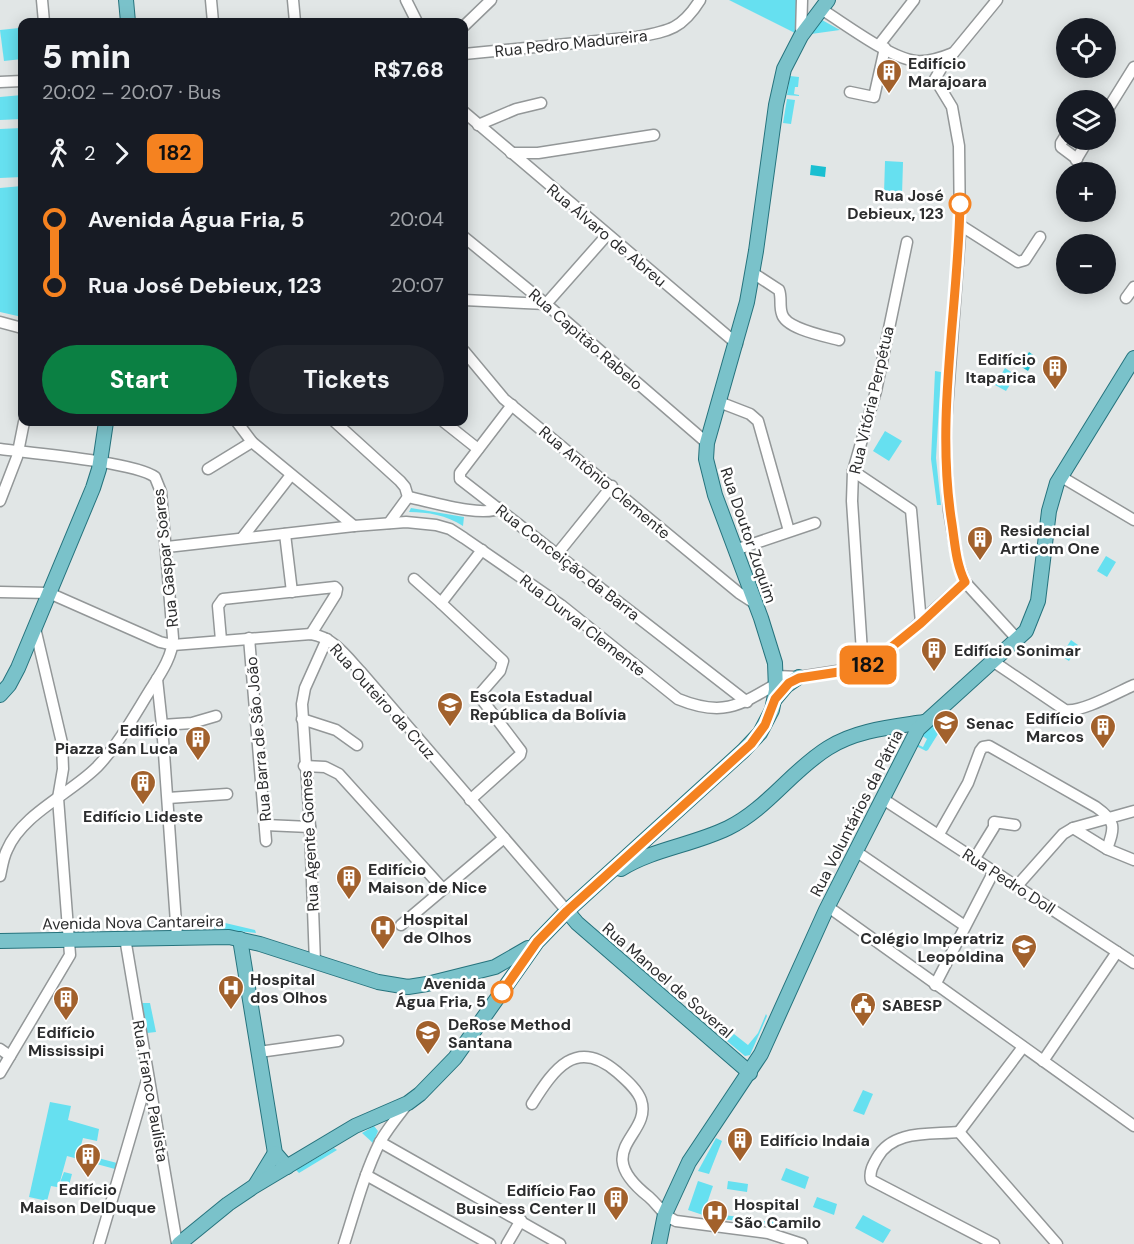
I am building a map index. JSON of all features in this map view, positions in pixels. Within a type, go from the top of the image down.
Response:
[{"type":"main road","points":[[126,0],[128,18]]},
{"type":"main road","name":"Rua Doutor Zuquim","points":[[178,1244],[253,1187],[369,1119],[408,1103],[420,1094],[448,1067],[537,942],[567,911],[751,744],[765,725],[775,699],[776,680],[772,651],[711,483],[706,459],[707,444],[737,344],[753,273],[780,84],[789,56],[825,4]]},
{"type":"main road","name":"Rua Voluntários da Pátria","points":[[659,1244],[665,1214],[689,1162],[750,1073],[766,1044],[827,906],[857,852],[906,750],[924,722],[994,662],[1026,631],[1038,601],[1053,492],[1060,476],[1134,358]]},
{"type":"main road","points":[[0,695],[14,678],[93,488],[100,463],[105,426]]},
{"type":"main road","points":[[775,699],[786,686],[799,678]]},
{"type":"main road","points":[[610,872],[617,872],[638,860],[728,828],[760,807],[829,747],[852,736],[924,722]]},
{"type":"main road","points":[[883,729],[898,737],[906,750]]},
{"type":"main road","name":"Rua Manoel de Soveral","points":[[567,911],[577,923],[750,1073]]},
{"type":"main road","name":"Avenida Nova Cantareira","points":[[0,941],[221,936],[260,944],[378,982],[408,987],[505,963],[537,942]]},
{"type":"main road","points":[[240,939],[275,1152],[287,1167]]},
{"type":"main road","points":[[243,954],[251,946],[260,944]]},
{"type":"main road","points":[[483,970],[492,976],[500,995]]},
{"type":"main road","points":[[253,1187],[275,1152]]},
{"type":"street","points":[[42,0],[44,18]]},
{"type":"street","points":[[211,0],[213,18]]},
{"type":"street","points":[[293,0],[295,18]]},
{"type":"street","points":[[406,0],[415,18]]},
{"type":"street","points":[[468,22],[491,0]]},
{"type":"street","name":"Rua Pedro Madureira","points":[[468,54],[626,39],[661,33],[683,23],[700,0]]},
{"type":"street","points":[[801,36],[802,0]]},
{"type":"street","points":[[850,92],[874,97],[882,47],[914,0]]},
{"type":"street","points":[[997,0],[953,53],[935,79],[952,107],[957,131],[960,225],[949,368],[946,457],[951,521],[958,563],[965,582],[1018,640]]},
{"type":"street","points":[[825,4],[882,47],[914,61],[932,60],[953,53]]},
{"type":"street","points":[[1116,96],[1134,67]]},
{"type":"street","points":[[0,82],[18,81]]},
{"type":"street","points":[[478,125],[516,109],[541,103]]},
{"type":"street","name":"Rua Álvaro de Abreu","points":[[468,116],[737,344]]},
{"type":"street","points":[[511,153],[538,153],[654,135]]},
{"type":"street","points":[[1065,150],[1076,159],[1081,150]]},
{"type":"street","points":[[960,225],[1018,262],[1025,260],[1040,237]]},
{"type":"street","points":[[468,300],[546,304],[607,235]]},
{"type":"street","name":"Rua Capitão Rabelo","points":[[468,240],[546,304],[707,444]]},
{"type":"street","name":"Rua Vitória Perpétua","points":[[863,668],[852,501],[853,471],[876,391],[907,242]]},
{"type":"street","points":[[753,273],[779,290],[782,314],[787,322],[795,327],[839,340]]},
{"type":"street","points":[[1126,298],[1134,287]]},
{"type":"street","points":[[0,322],[18,327]]},
{"type":"street","name":"Rua Antônio Clemente","points":[[468,356],[496,391],[512,405],[739,593],[756,604]]},
{"type":"street","points":[[719,402],[750,414],[758,421],[789,531]]},
{"type":"street","name":"Rua Conceição da Barra","points":[[512,405],[459,477],[747,702]]},
{"type":"street","points":[[0,501],[19,452],[23,426]]},
{"type":"street","points":[[240,426],[252,442],[354,526]]},
{"type":"street","points":[[339,426],[400,481],[408,497]]},
{"type":"street","points":[[449,426],[478,449]]},
{"type":"street","points":[[208,469],[252,442]]},
{"type":"street","name":"Rua Gaspar Soares","points":[[0,449],[100,463],[142,471],[155,477],[161,492],[173,645],[157,679],[104,759],[88,775],[35,815],[13,838],[3,858],[0,876]]},
{"type":"street","points":[[853,471],[886,491],[910,510],[921,623]]},
{"type":"street","points":[[242,538],[291,475]]},
{"type":"street","points":[[1060,476],[1134,520]]},
{"type":"street","points":[[558,553],[612,486]]},
{"type":"street","points":[[408,497],[481,512],[494,512],[500,508]]},
{"type":"street","points":[[388,523],[408,497]]},
{"type":"street","name":"Rua Durval Clemente","points":[[166,547],[388,523],[422,522],[436,525],[450,529],[561,605],[678,699],[707,708],[724,708],[747,702],[776,680]]},
{"type":"street","points":[[735,549],[815,523]]},
{"type":"street","points":[[285,534],[292,592]]},
{"type":"street","points":[[441,603],[482,550]]},
{"type":"street","points":[[414,579],[503,661],[500,670],[480,697],[521,752],[470,800]]},
{"type":"street","points":[[776,680],[863,668],[921,623],[965,582]]},
{"type":"street","points":[[221,640],[218,606],[220,600],[330,586],[337,589],[311,634]]},
{"type":"street","name":"Rua Outeiro da Cruz","points":[[0,591],[49,593],[160,642],[173,645],[311,634],[327,639],[361,672],[567,911]]},
{"type":"street","points":[[0,1073],[70,955],[57,798],[63,769],[62,743],[35,628]]},
{"type":"street","name":"Rua Barra de São João","points":[[249,638],[266,841]]},
{"type":"street","name":"Rua Agente Gomes","points":[[315,963],[310,827],[302,719],[305,688],[327,639]]},
{"type":"street","points":[[994,662],[1065,710],[1070,711],[1134,685]]},
{"type":"street","points":[[157,679],[177,937]]},
{"type":"street","points":[[162,725],[192,723],[216,716]]},
{"type":"street","points":[[302,719],[336,730],[357,745]]},
{"type":"street","points":[[939,834],[968,783],[980,751],[986,747],[1008,756],[1110,817],[1113,829],[1107,849]]},
{"type":"street","points":[[304,766],[325,767],[339,774],[443,890]]},
{"type":"street","points":[[168,798],[227,794]]},
{"type":"street","name":"Rua Pedro Doll","points":[[883,799],[1134,963]]},
{"type":"street","points":[[1017,886],[1063,834],[1073,828],[1134,811]]},
{"type":"street","points":[[975,858],[994,827],[994,822],[1015,825]]},
{"type":"street","points":[[265,825],[310,827]]},
{"type":"street","points":[[1073,828],[1107,849],[1134,860]]},
{"type":"street","points":[[400,925],[504,838]]},
{"type":"street","points":[[857,852],[965,926]]},
{"type":"street","points":[[935,985],[994,871]]},
{"type":"street","points":[[827,906],[1134,1126]]},
{"type":"street","name":"Rua Franco Paulista","points":[[125,938],[178,1244]]},
{"type":"street","points":[[1043,1061],[1117,952]]},
{"type":"street","points":[[259,1052],[338,1041]]},
{"type":"street","points":[[994,1244],[871,1180],[871,1171],[884,1148],[896,1139],[959,1132],[1023,1047]]},
{"type":"street","points":[[0,1049],[10,1056]]},
{"type":"street","points":[[532,1104],[547,1080],[566,1061],[584,1057],[593,1058],[615,1070],[633,1087],[642,1103],[639,1121],[623,1151],[623,1166],[638,1189],[656,1203],[665,1214],[676,1221],[777,1235],[802,1244]]},
{"type":"street","points":[[99,1244],[148,1076]]},
{"type":"street","points":[[344,1244],[366,1175],[383,1138],[408,1103]]},
{"type":"street","points":[[369,1119],[383,1138],[559,1243]]},
{"type":"street","points":[[959,1132],[1057,1244]]},
{"type":"street","points":[[366,1175],[490,1244]]},
{"type":"street","points":[[508,1244],[521,1220]]},
{"type":"street","points":[[777,1235],[785,1244]]},
{"type":"shaded area","points":[[729,0],[801,0],[797,31],[795,33]]},
{"type":"shaded area","points":[[822,20],[840,30],[811,34]]},
{"type":"shaded area","points":[[18,28],[18,59],[4,61],[0,30]]},
{"type":"shaded area","points":[[790,76],[799,77],[798,87],[795,87],[794,94],[799,96],[787,95]]},
{"type":"shaded area","points":[[18,95],[18,119],[0,120],[0,97]]},
{"type":"shaded area","points":[[787,99],[795,100],[791,124],[783,123]]},
{"type":"shaded area","points":[[18,128],[18,177],[0,178],[0,129]]},
{"type":"shaded area","points":[[885,161],[903,162],[902,195],[884,194]]},
{"type":"shaded area","points":[[811,165],[826,167],[825,177],[810,175]]},
{"type":"shaded area","points":[[18,186],[18,316],[0,312],[0,188]]},
{"type":"shaded area","points":[[1029,352],[1036,357],[1028,371],[1020,366]]},
{"type":"shaded area","points":[[1005,368],[1016,375],[1006,391],[995,385]]},
{"type":"shaded area","points":[[935,371],[941,372],[936,458],[941,505],[937,505],[931,459]]},
{"type":"shaded area","points":[[885,431],[902,441],[889,461],[873,451]]},
{"type":"shaded area","points":[[411,508],[464,517],[463,526],[437,515],[409,512]]},
{"type":"shaded area","points":[[1106,556],[1116,562],[1107,577],[1097,571]]},
{"type":"shaded area","points":[[1071,640],[1078,645],[1069,661],[1061,656]]},
{"type":"shaded area","points":[[943,716],[946,721],[928,750],[916,746],[917,744],[923,747],[927,739],[921,735]]},
{"type":"shaded area","points":[[221,922],[255,930],[256,933],[211,928],[211,923]]},
{"type":"shaded area","points":[[142,1003],[150,1003],[156,1032],[147,1033]]},
{"type":"shaded area","points":[[766,1014],[750,1055],[745,1056],[727,1041],[734,1034],[748,1045],[758,1033]]},
{"type":"shaded area","points":[[863,1090],[873,1094],[864,1115],[853,1111]]},
{"type":"shaded area","points":[[50,1102],[71,1106],[68,1120],[99,1129],[97,1141],[83,1138],[79,1153],[117,1163],[115,1169],[67,1156],[59,1185],[64,1172],[72,1174],[68,1189],[51,1186],[47,1201],[29,1197]]},
{"type":"shaded area","points":[[374,1126],[378,1131],[373,1143],[362,1133]]},
{"type":"shaded area","points":[[716,1138],[722,1141],[709,1174],[698,1171]]},
{"type":"shaded area","points":[[334,1148],[337,1150],[299,1173],[296,1170]]},
{"type":"shaded area","points":[[786,1168],[809,1177],[805,1189],[781,1180]]},
{"type":"shaded area","points":[[698,1181],[713,1186],[703,1215],[688,1210]]},
{"type":"shaded area","points":[[728,1181],[748,1184],[747,1192],[727,1189]]},
{"type":"shaded area","points":[[817,1197],[837,1204],[834,1215],[813,1207]]},
{"type":"shaded area","points":[[706,1213],[740,1217],[748,1221],[775,1221],[775,1225],[703,1217]]},
{"type":"shaded area","points":[[863,1215],[891,1230],[883,1243],[855,1228]]},
{"type":"bus line","name":"182","points":[[502,992],[537,942],[567,911],[751,744],[765,725],[775,699],[789,683],[799,678],[863,668],[872,663],[921,623],[965,582],[960,573],[950,511],[946,457],[946,422],[960,204]]},
{"type":"place","name":"Edifício Marajoara","points":[[889,95]]},
{"type":"place","name":"Rua José Debieux, 123","points":[[960,204]]},
{"type":"place","name":"Edifício Itaparica","points":[[1055,391]]},
{"type":"place","name":"Residencial Articom One","points":[[980,562]]},
{"type":"place","name":"Edifício Sonimar","points":[[934,673]]},
{"type":"place","name":"Escola Estadual República da Bolívia","points":[[450,728]]},
{"type":"place","name":"Senac","points":[[946,746]]},
{"type":"place","name":"Edifício Marcos","points":[[1103,750]]},
{"type":"place","name":"Edifício Piazza San Luca","points":[[198,762]]},
{"type":"place","name":"Edifício Lideste","points":[[143,806]]},
{"type":"place","name":"Edifício Maison de Nice","points":[[349,901]]},
{"type":"place","name":"Hospital de Olhos","points":[[383,951]]},
{"type":"place","name":"Colégio Imperatriz Leopoldina","points":[[1024,970]]},
{"type":"place","name":"Avenida Água Fria, 5","points":[[502,992]]},
{"type":"place","name":"Hospital dos Olhos","points":[[231,1011]]},
{"type":"place","name":"Edifício Mississipi","points":[[66,1022]]},
{"type":"place","name":"SABESP","points":[[863,1028]]},
{"type":"place","name":"DeRose Method Santana","points":[[428,1056]]},
{"type":"place","name":"Edifício Indaia","points":[[740,1163]]},
{"type":"place","name":"Edifício Maison DelDuque","points":[[88,1179]]},
{"type":"place","name":"Edifício Fao Business Center II","points":[[616,1222]]},
{"type":"place","name":"Hospital São Camilo","points":[[715,1236]]}]
